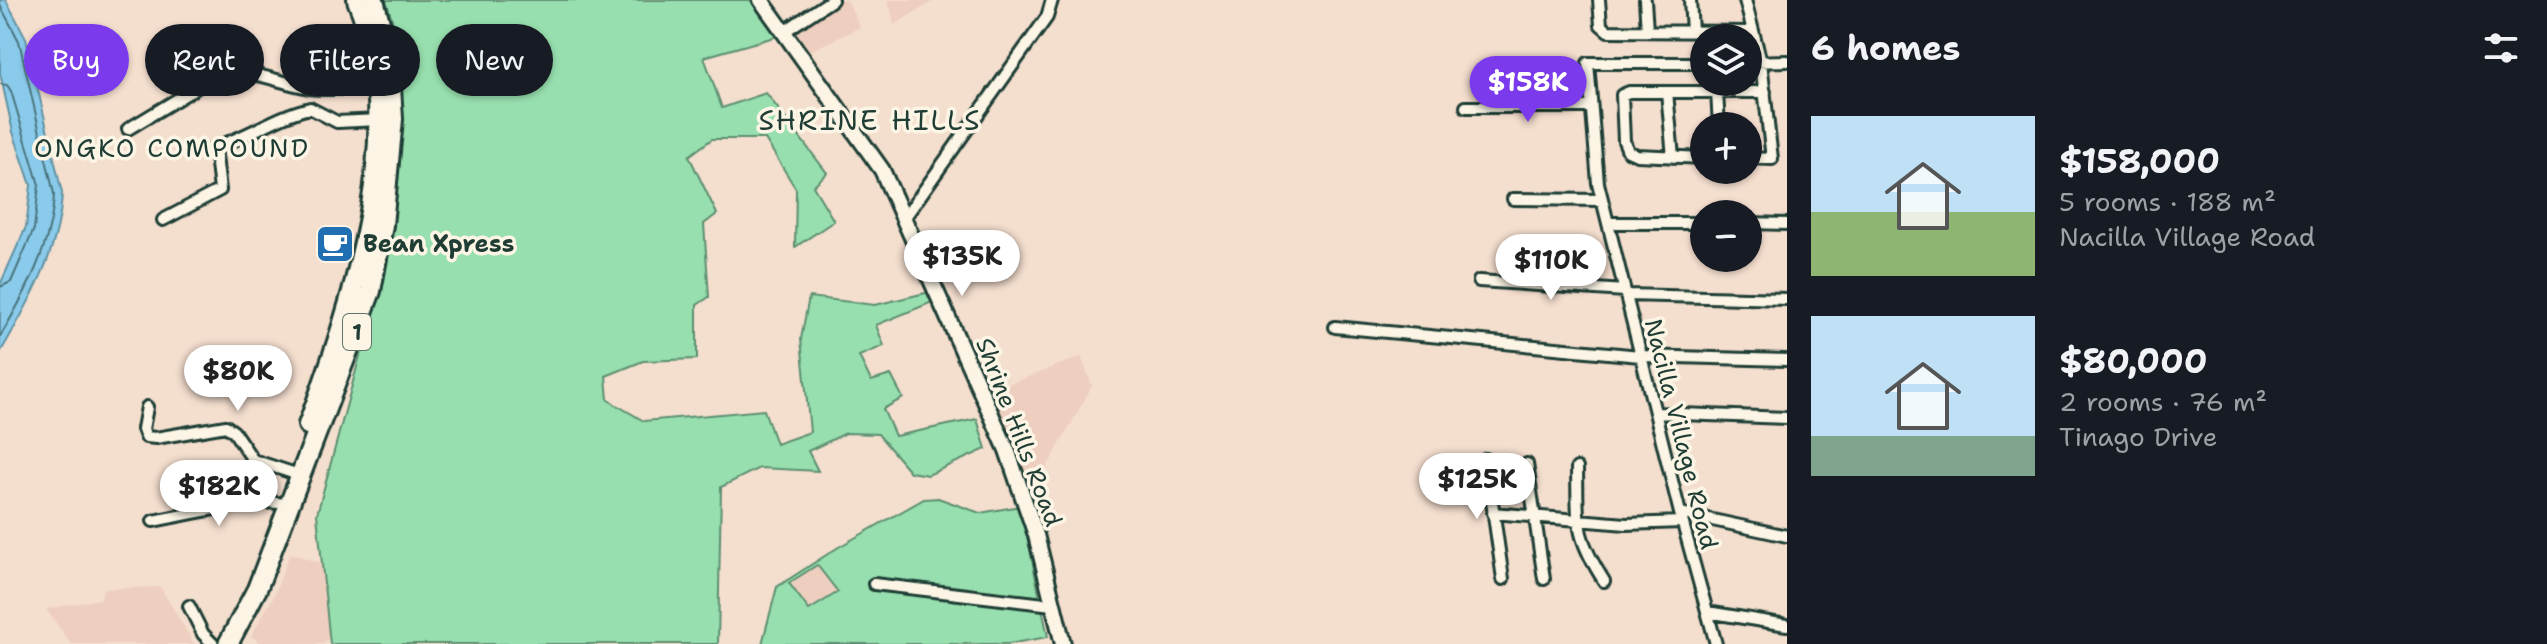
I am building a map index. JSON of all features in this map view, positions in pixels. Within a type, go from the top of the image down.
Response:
[{"type":"highway","name":"1","points":[[357,0],[365,24]]},
{"type":"highway","name":"1","points":[[374,0],[382,24]]},
{"type":"highway","name":"1","points":[[228,644],[257,589],[296,474],[371,291],[385,211],[385,96]]},
{"type":"highway","name":"1","points":[[214,644],[235,615],[285,503]]},
{"type":"street","name":"Shrine Hills Road","points":[[761,0],[875,159],[905,217],[1007,450],[1036,535],[1063,644]]},
{"type":"street","points":[[785,31],[832,0]]},
{"type":"street","points":[[905,217],[1047,17],[1052,0]]},
{"type":"street","points":[[1599,0],[1604,29],[1690,31]]},
{"type":"street","points":[[1645,0],[1647,31]]},
{"type":"street","points":[[1690,0],[1692,24]]},
{"type":"street","points":[[1745,0],[1751,24]]},
{"type":"street","points":[[1762,62],[1787,61]]},
{"type":"street","name":"Nacilla Village Road","points":[[1690,63],[1588,63],[1595,166],[1602,200],[1681,518],[1716,644]]},
{"type":"street","points":[[1762,70],[1772,159],[1762,159]]},
{"type":"street","points":[[128,129],[216,76],[244,71],[280,80]]},
{"type":"street","points":[[1492,73],[1494,107]]},
{"type":"street","points":[[1667,92],[1673,157]]},
{"type":"street","points":[[1690,92],[1624,93],[1620,98],[1625,146],[1631,153],[1690,158]]},
{"type":"street","points":[[1466,107],[1591,107]]},
{"type":"street","points":[[163,220],[220,190],[215,147],[237,140],[265,123],[310,108],[337,122],[386,120]]},
{"type":"street","points":[[1513,199],[1602,200]]},
{"type":"street","points":[[1608,223],[1690,223]]},
{"type":"street","points":[[1762,223],[1787,224]]},
{"type":"street","points":[[1479,281],[1625,293],[1787,299]]},
{"type":"street","points":[[1335,327],[1640,356],[1787,360]]},
{"type":"street","points":[[147,407],[143,429],[146,437],[226,426],[234,432],[253,460],[296,474]]},
{"type":"street","points":[[1655,413],[1787,418]]},
{"type":"street","points":[[1486,459],[1503,579]]},
{"type":"street","points":[[1527,464],[1544,579]]},
{"type":"street","points":[[1577,468],[1581,542],[1604,581]]},
{"type":"street","points":[[153,521],[285,503]]},
{"type":"street","points":[[1493,513],[1626,524],[1681,518],[1787,536]]},
{"type":"street","points":[[874,584],[1053,605]]},
{"type":"street","points":[[189,606],[203,634],[214,644]]},
{"type":"street","points":[[1707,612],[1787,625]]},
{"type":"shaded area","points":[[834,0],[847,0],[860,27],[804,54],[787,32]]},
{"type":"shaded area","points":[[886,0],[935,0],[894,25]]},
{"type":"shaded area","points":[[1081,357],[1092,386],[1031,496],[990,391]]},
{"type":"shaded area","points":[[290,553],[346,572],[337,624],[324,644],[262,644],[251,636],[274,596]]},
{"type":"shaded area","points":[[817,565],[838,592],[809,610],[789,583]]},
{"type":"shaded area","points":[[160,587],[194,644],[71,644],[46,609],[101,599],[103,589]]},
{"type":"green space","points":[[386,0],[750,0],[778,36],[704,57],[722,108],[766,93],[827,173],[813,186],[834,221],[795,247],[796,189],[765,139],[712,139],[689,156],[717,214],[704,224],[709,297],[697,305],[697,359],[643,361],[606,376],[608,400],[644,421],[764,410],[776,444],[810,432],[801,339],[809,297],[875,305],[930,292],[935,301],[876,325],[884,346],[859,356],[871,381],[891,375],[903,398],[883,409],[895,436],[977,419],[986,449],[928,475],[910,472],[878,434],[846,433],[808,451],[818,471],[759,468],[721,487],[718,644],[330,644],[317,514],[380,282],[392,96],[420,96],[420,24],[393,24]]},
{"type":"green space","points":[[938,498],[980,513],[1021,506],[1048,637],[1008,644],[762,644],[777,587],[837,548],[924,499]],"holes":[[[817,565],[838,592],[809,610],[789,583]]]},
{"type":"water","points":[[0,0],[6,0],[24,34],[24,96],[39,96],[62,193],[49,256],[0,353],[0,285],[26,227],[31,185],[13,132],[0,73]]},
{"type":"place","name":"Bean Xpress","points":[[335,244]]},
{"type":"district","name":"SHRINE HILLS","points":[[870,120]]},
{"type":"district","name":"ONGKO COMPOUND","points":[[172,147]]}]
